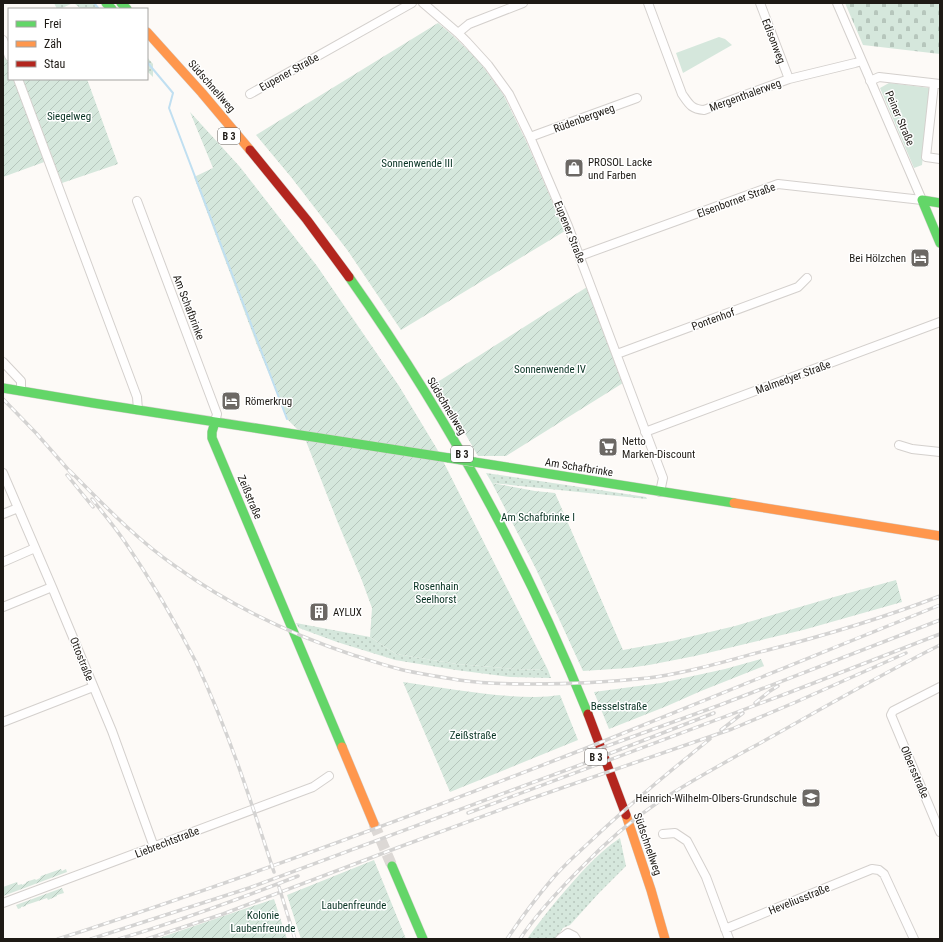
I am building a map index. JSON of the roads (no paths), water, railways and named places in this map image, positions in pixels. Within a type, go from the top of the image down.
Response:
[{"type":"main road","name":"Südschnellweg","points":[[148,33],[255,155],[312,227],[354,284],[456,443],[513,549],[556,638],[574,680],[597,737],[631,831],[653,896],[665,939]]},
{"type":"main road","name":"Südschnellweg","points":[[148,46],[216,120],[306,231],[348,289],[404,372],[453,453],[523,586],[570,690],[625,833],[646,898],[657,939]]},
{"type":"main road","points":[[922,200],[940,203]]},
{"type":"main road","name":"Peiner Straße","points":[[922,200],[940,243]]},
{"type":"main road","name":"Am Schafbrinke","points":[[3,388],[940,536]]},
{"type":"main road","name":"Zeißstraße","points":[[215,422],[212,438],[374,824]]},
{"type":"main road","points":[[392,866],[422,939]]},
{"type":"street","name":"Eupener Straße","points":[[250,94],[412,3]]},
{"type":"street","name":"Eupener Straße","points":[[423,3],[458,33],[488,65],[505,88],[530,137],[580,256],[663,478],[660,492]]},
{"type":"street","points":[[458,33],[469,24],[523,3]]},
{"type":"street","name":"Mergenthalerweg","points":[[648,3],[682,94],[688,104],[697,109],[704,110],[788,79],[862,61]]},
{"type":"street","name":"Edisonweg","points":[[760,3],[788,79]]},
{"type":"street","name":"Peiner Straße","points":[[838,3],[922,200]]},
{"type":"street","points":[[3,40],[8,53]]},
{"type":"street","points":[[870,81],[879,77],[937,84],[926,157],[940,159]]},
{"type":"street","points":[[18,80],[137,397],[138,410]]},
{"type":"street","name":"Rüdenbergweg","points":[[530,137],[637,98]]},
{"type":"street","name":"Elsenborner Straße","points":[[580,256],[778,184],[922,200]]},
{"type":"street","name":"Am Schafbrinke","points":[[137,201],[217,414],[215,422]]},
{"type":"street","name":"Pontenhof","points":[[617,354],[798,287],[806,278]]},
{"type":"street","name":"Malmedyer Straße","points":[[645,432],[940,322]]},
{"type":"street","points":[[3,362],[21,381],[21,391]]},
{"type":"street","points":[[899,445],[912,449],[940,452]]},
{"type":"street","name":"Ottostraße","points":[[3,473],[112,731],[154,847]]},
{"type":"street","points":[[3,514],[18,508]]},
{"type":"street","points":[[3,562],[35,548]]},
{"type":"street","points":[[3,607],[52,587]]},
{"type":"street","points":[[3,722],[93,687]]},
{"type":"street","name":"Olbersstraße","points":[[940,687],[895,710],[891,715],[940,832]]},
{"type":"street","name":"Liebrechtstraße","points":[[3,903],[313,787],[329,776]]},
{"type":"street","points":[[663,834],[675,833],[687,840],[706,878],[729,939]]},
{"type":"street","name":"Heveliusstraße","points":[[725,929],[872,869],[879,870],[884,874],[914,939]]},
{"type":"street","points":[[560,939],[568,933],[576,939]]},
{"type":"waterway","points":[[94,3],[98,8]]},
{"type":"waterway","points":[[148,63],[173,93],[169,108],[287,419]]},
{"type":"tunnel","points":[[374,824],[392,866]]},
{"type":"railway","points":[[3,399],[36,433],[73,475]]},
{"type":"railway","points":[[70,471],[120,521],[161,556],[238,606],[283,628],[329,647],[403,670],[459,680],[496,684],[562,684],[620,681],[663,676],[831,633],[897,612],[940,596]]},
{"type":"railway","points":[[67,475],[93,507]]},
{"type":"railway","points":[[92,499],[121,536],[144,571],[196,662],[229,740],[248,792],[274,872]]},
{"type":"railway","points":[[58,939],[256,872],[453,799],[584,749],[940,605]]},
{"type":"railway","points":[[596,750],[720,705],[940,620]]},
{"type":"railway","points":[[468,813],[788,693],[940,634]]},
{"type":"railway","points":[[520,939],[549,902],[590,859],[647,810],[718,766],[860,687],[940,645]]},
{"type":"railway","points":[[147,939],[223,914],[527,800],[732,729],[906,653]]},
{"type":"railway","points":[[755,703],[778,686]]},
{"type":"railway","points":[[91,939],[249,888],[588,762],[714,713]]},
{"type":"railway","points":[[721,730],[743,713]]},
{"type":"railway","points":[[507,939],[553,878],[568,863],[636,800],[710,739]]},
{"type":"railway","points":[[119,939],[164,925],[298,876]]},
{"type":"railway","points":[[279,887],[295,939]]},
{"type":"place","name":"PROSOL Lacke und Farben","points":[[574,168]]},
{"type":"place","name":"Bei Hölzchen","points":[[920,258]]},
{"type":"place","name":"Römerkrug","points":[[231,401]]},
{"type":"place","name":"Netto Marken-Discount","points":[[608,447]]},
{"type":"place","name":"AYLUX","points":[[319,612]]},
{"type":"place","name":"Heinrich-Wilhelm-Olbers-Grundschule","points":[[811,798]]},
{"type":"park label","name":"Siegelweg","points":[[69,116]]},
{"type":"park label","name":"Sonnenwende III","points":[[417,163]]},
{"type":"park label","name":"Sonnenwende IV","points":[[550,369]]},
{"type":"park label","name":"Am Schafbrinke I","points":[[538,517]]},
{"type":"park label","name":"Rosenhain Seelhorst","points":[[436,592]]},
{"type":"park label","name":"Besselstraße","points":[[619,706]]},
{"type":"park label","name":"Laubenfreunde","points":[[354,905]]},
{"type":"park label","name":"Kolonie Laubenfreunde","points":[[263,921]]}]
